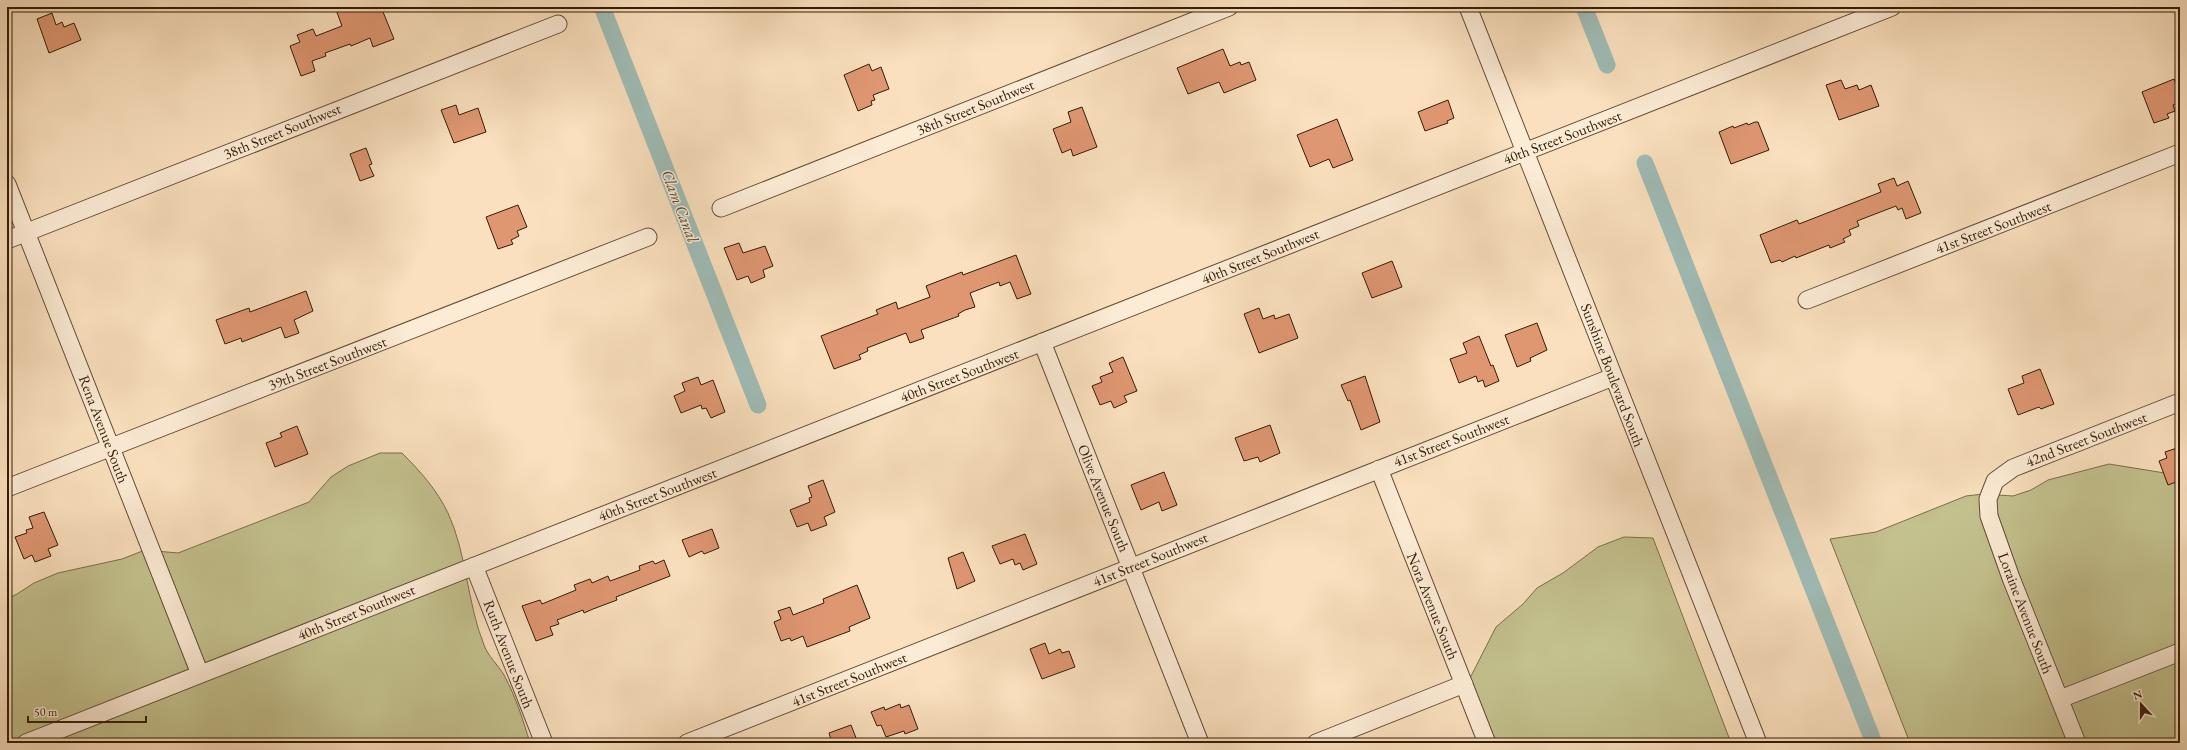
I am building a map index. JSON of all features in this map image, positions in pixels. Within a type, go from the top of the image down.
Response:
[{"type":"street","name":"38th Street Southwest","points":[[721,208],[1228,7]]},
{"type":"street","name":"Sunshine Boulevard South","points":[[1468,7],[1758,743]]},
{"type":"street","name":"40th Street Southwest","points":[[26,743],[1892,7]]},
{"type":"street","name":"38th Street Southwest","points":[[7,240],[558,24]]},
{"type":"street","name":"41st Street Southwest","points":[[1807,300],[2180,153]]},
{"type":"street","name":"Rena Avenue South","points":[[7,184],[200,674]]},
{"type":"street","name":"39th Street Southwest","points":[[7,488],[648,237]]},
{"type":"street","name":"Olive Avenue South","points":[[1042,342],[1200,743]]},
{"type":"street","name":"41st Street Southwest","points":[[687,743],[1614,377]]},
{"type":"street","name":"42nd Street Southwest","points":[[1995,481],[2013,468],[2180,402]]},
{"type":"street","name":"Nora Avenue South","points":[[1379,469],[1487,743]]},
{"type":"street","name":"Loraine Avenue South","points":[[1995,481],[1988,498],[1989,516],[2011,578],[2077,743]]},
{"type":"street","name":"Ruth Avenue South","points":[[474,566],[544,743]]},
{"type":"street","points":[[2060,699],[2180,652]]},
{"type":"street","points":[[1316,743],[1464,684]]},
{"type":"shaded area","points":[[380,453],[402,453],[428,481],[444,505],[459,545],[478,629],[488,653],[502,671],[508,683],[519,709],[530,743],[7,743],[7,599],[34,583],[58,573],[122,559],[145,550],[178,553],[309,502],[331,477],[348,466]]},
{"type":"shaded area","points":[[2109,464],[2171,474],[2180,479],[2180,743],[1910,743],[1830,539],[1876,532],[1966,496],[1983,494],[2013,496],[2031,490],[2048,480]]},
{"type":"shaded area","points":[[1624,537],[1653,538],[1731,743],[1493,743],[1468,682],[1496,627],[1523,604],[1537,588],[1563,573],[1598,547]]},
{"type":"building","points":[[335,7],[381,7],[394,39],[373,47],[370,38],[351,46],[350,44],[325,53],[326,56],[312,61],[315,71],[301,76],[290,46],[300,42],[297,35],[313,29],[316,36],[342,26]]},
{"type":"building","points":[[52,13],[56,25],[62,22],[64,27],[74,23],[81,40],[49,53],[37,19]]},
{"type":"building","points":[[1223,49],[1230,66],[1240,62],[1241,65],[1249,62],[1256,80],[1224,93],[1219,82],[1188,94],[1177,68]]},
{"type":"building","points":[[869,64],[872,71],[881,67],[889,89],[873,95],[875,100],[871,101],[872,105],[858,111],[844,75]]},
{"type":"building","points":[[2174,79],[2180,94],[2180,103],[2173,105],[2175,111],[2167,114],[2169,118],[2154,123],[2142,92]]},
{"type":"building","points":[[1841,80],[1845,89],[1857,85],[1859,90],[1871,85],[1879,106],[1839,120],[1826,85]]},
{"type":"building","points":[[1448,100],[1454,118],[1447,121],[1448,123],[1425,131],[1418,112]]},
{"type":"building","points":[[456,105],[459,115],[478,108],[486,132],[454,143],[441,110]]},
{"type":"building","points":[[1082,107],[1097,147],[1073,156],[1071,149],[1062,153],[1053,129],[1071,122],[1068,112]]},
{"type":"building","points":[[1337,119],[1353,160],[1333,168],[1329,159],[1310,167],[1297,135]]},
{"type":"building","points":[[1758,122],[1769,150],[1731,164],[1719,132],[1733,126],[1734,128],[1747,123],[1748,125]]},
{"type":"building","points":[[366,148],[372,164],[369,165],[374,176],[360,181],[350,154]]},
{"type":"building","points":[[1894,178],[1897,186],[1908,181],[1921,213],[1906,219],[1902,208],[1898,210],[1896,206],[1857,221],[1859,226],[1849,230],[1851,235],[1843,239],[1845,242],[1830,248],[1829,245],[1796,258],[1795,256],[1782,262],[1780,260],[1771,263],[1760,235],[1797,220],[1799,224],[1881,192],[1878,184]]},
{"type":"building","points":[[518,205],[527,227],[517,231],[519,236],[511,240],[513,244],[498,249],[486,217]]},
{"type":"building","points":[[739,243],[743,253],[765,246],[773,266],[763,270],[765,277],[751,283],[748,276],[737,280],[724,248]]},
{"type":"building","points":[[1016,255],[1031,294],[1017,299],[1010,282],[1000,286],[999,282],[970,293],[975,307],[965,310],[958,314],[959,316],[921,330],[924,338],[910,343],[906,333],[867,348],[868,351],[859,355],[861,359],[834,369],[821,336],[878,314],[876,310],[896,302],[898,309],[930,297],[926,286],[962,272],[963,275]]},
{"type":"building","points":[[1392,261],[1402,287],[1372,298],[1362,273]]},
{"type":"building","points":[[306,291],[313,311],[294,320],[299,333],[285,338],[281,327],[242,342],[241,338],[225,344],[216,320],[249,308],[250,312]]},
{"type":"building","points":[[1259,308],[1263,319],[1274,315],[1275,319],[1289,314],[1298,338],[1259,353],[1244,314]]},
{"type":"building","points":[[1537,323],[1547,350],[1530,358],[1531,361],[1517,367],[1505,335]]},
{"type":"building","points":[[1479,336],[1491,366],[1493,365],[1499,381],[1485,387],[1483,380],[1478,382],[1476,376],[1459,383],[1450,359],[1467,353],[1463,343]]},
{"type":"building","points":[[1123,357],[1137,391],[1124,396],[1127,402],[1114,408],[1111,401],[1100,405],[1092,386],[1102,382],[1100,377],[1113,372],[1109,363]]},
{"type":"building","points":[[2040,369],[2054,404],[2041,409],[2039,407],[2018,415],[2008,389],[2024,383],[2022,376]]},
{"type":"building","points":[[1365,376],[1380,422],[1361,430],[1350,400],[1348,401],[1341,385]]},
{"type":"building","points":[[698,377],[701,385],[713,380],[725,412],[711,418],[706,408],[702,409],[701,405],[681,413],[674,396],[685,391],[682,383]]},
{"type":"building","points":[[1270,425],[1280,453],[1260,462],[1258,457],[1244,461],[1235,438]]},
{"type":"building","points":[[297,426],[308,454],[275,467],[266,443],[282,437],[280,433]]},
{"type":"building","points":[[2177,448],[2180,453],[2179,488],[2176,482],[2168,485],[2159,461],[2167,458],[2165,452]]},
{"type":"building","points":[[1164,472],[1177,505],[1162,511],[1159,502],[1141,510],[1131,485]]},
{"type":"building","points":[[823,480],[835,512],[824,517],[827,525],[811,531],[808,523],[797,527],[790,510],[810,502],[809,498],[812,497],[808,486]]},
{"type":"building","points":[[44,512],[58,545],[48,549],[51,556],[35,562],[32,555],[24,559],[15,537],[27,533],[26,530],[33,528],[29,517]]},
{"type":"building","points":[[712,529],[719,548],[704,554],[702,551],[689,557],[682,540]]},
{"type":"building","points":[[1025,534],[1037,564],[1023,570],[1020,563],[1015,565],[1013,559],[1000,564],[992,546]]},
{"type":"building","points":[[963,552],[975,581],[957,589],[948,558]]},
{"type":"building","points":[[664,560],[670,576],[616,597],[617,600],[584,613],[583,610],[557,620],[559,624],[550,627],[553,635],[536,641],[522,606],[540,600],[542,604],[576,590],[574,585],[590,579],[592,583],[608,576],[610,581],[640,570],[639,566],[653,561],[655,564]]},
{"type":"building","points":[[857,585],[870,618],[849,627],[850,631],[807,647],[803,636],[791,641],[790,638],[781,641],[774,622],[781,619],[778,611],[790,607],[793,615],[824,603],[823,599]]},
{"type":"building","points":[[1045,643],[1049,654],[1060,649],[1062,653],[1069,651],[1075,667],[1042,679],[1030,649]]},
{"type":"building","points":[[900,704],[901,708],[909,705],[918,729],[905,734],[904,731],[886,737],[881,725],[877,726],[871,712],[884,707],[885,710]]},
{"type":"building","points":[[851,725],[858,743],[832,743],[829,733]]},
{"type":"waterway","name":"Clam Canal","points":[[602,7],[758,405]]},
{"type":"waterway","points":[[1584,7],[1607,65]]},
{"type":"waterway","points":[[1645,163],[1874,743]]}]
